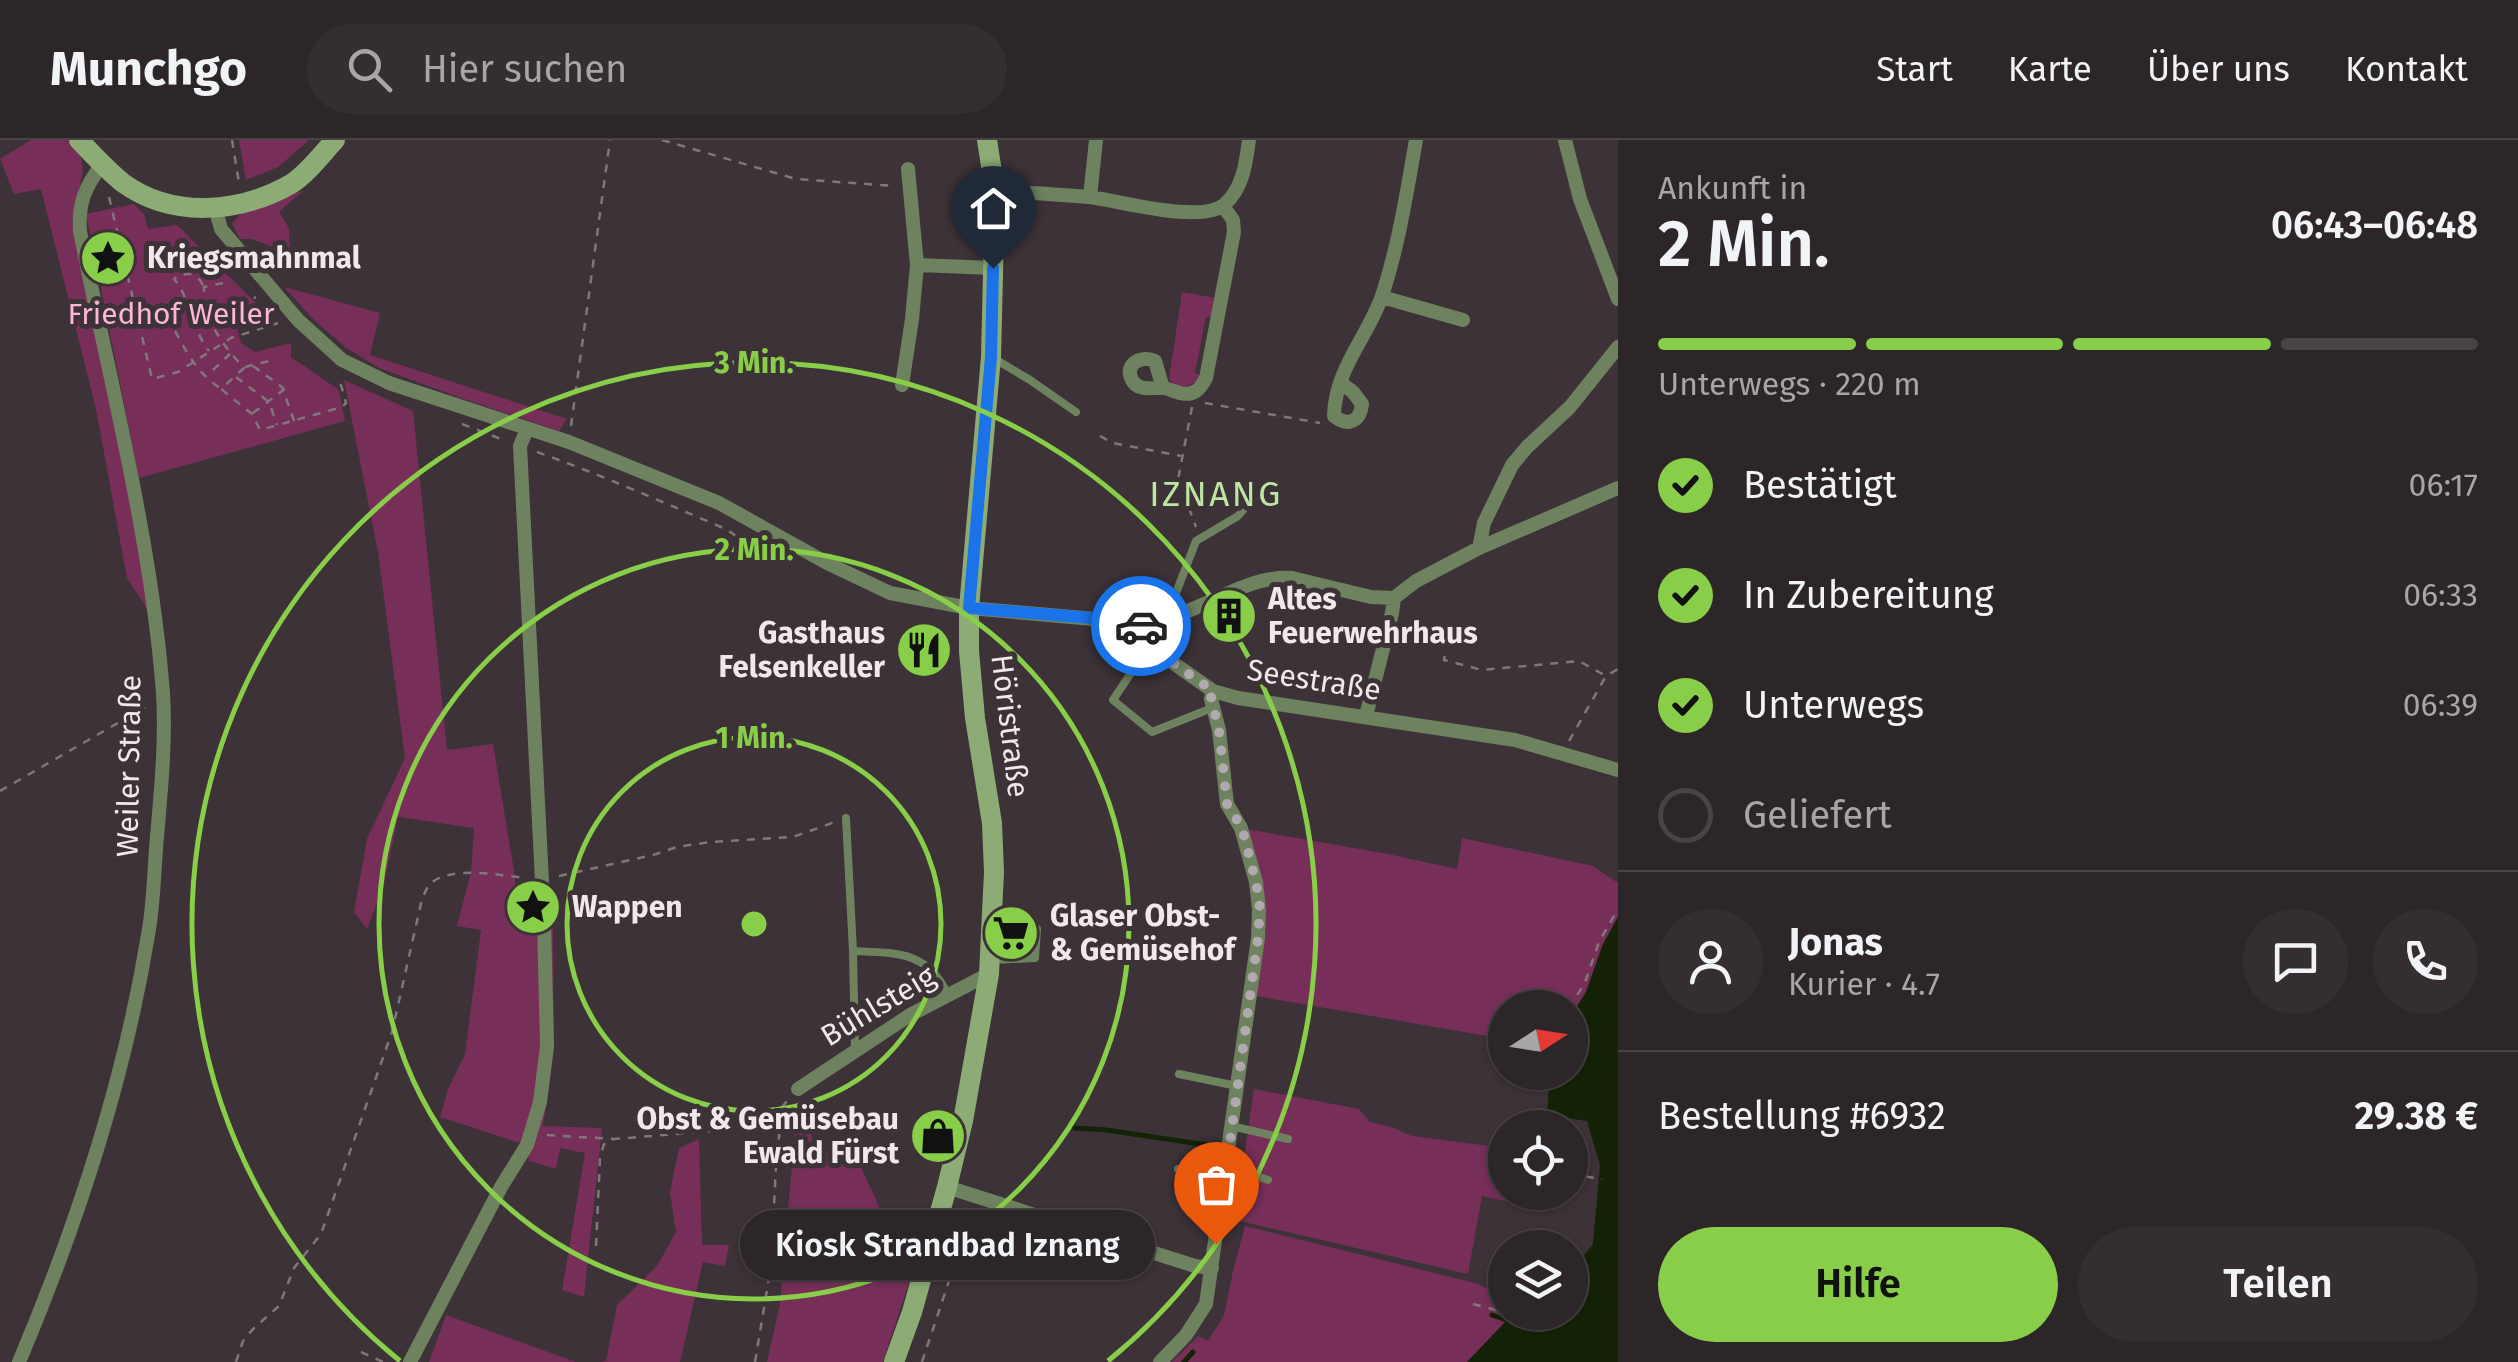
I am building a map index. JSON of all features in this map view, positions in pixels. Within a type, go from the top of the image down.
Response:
[{"type":"main road","points":[[79,140],[109,171],[147,197],[181,208],[241,204],[294,182],[335,140]]},
{"type":"main road","name":"Höristraße","points":[[894,1362],[947,1187],[963,1120],[989,967],[993,840],[969,651],[969,608],[991,357],[994,192],[987,140]]},
{"type":"street","points":[[1090,197],[1096,140]]},
{"type":"street","points":[[994,192],[1090,197],[1184,213],[1210,210],[1223,206],[1237,187],[1249,140]]},
{"type":"street","points":[[1340,383],[1362,404],[1361,414],[1349,423],[1334,416],[1340,383],[1382,297],[1400,232],[1416,140]]},
{"type":"street","points":[[1565,140],[1580,199],[1618,299]]},
{"type":"street","points":[[902,385],[917,265],[908,169]]},
{"type":"street","name":"Weiler Straße","points":[[18,1362],[52,1285],[87,1184],[129,1034],[149,930],[164,758],[156,621],[134,479],[80,231],[78,208],[84,191],[109,171]]},
{"type":"street","points":[[1163,388],[1189,394],[1201,387],[1206,378],[1234,232],[1233,220],[1223,206]]},
{"type":"street","points":[[215,208],[221,229],[293,326],[342,360],[389,383],[570,442],[719,503],[890,593],[969,608],[1140,622],[1166,619],[1279,577],[1371,597],[1394,598],[1479,548],[1618,488]]},
{"type":"street","points":[[917,265],[993,268]]},
{"type":"street","points":[[1382,297],[1464,320]]},
{"type":"street","points":[[1479,548],[1484,523],[1512,466],[1526,446],[1570,407],[1618,347]]},
{"type":"street","points":[[410,1362],[527,1145],[540,1102],[547,1046],[542,880],[520,446],[528,429]]},
{"type":"street","points":[[1366,716],[1394,598]]},
{"type":"street","points":[[1140,622],[1142,639],[1149,646]]},
{"type":"street","name":"Seestraße","points":[[1149,646],[1213,691],[1238,698],[1515,740],[1618,770]]},
{"type":"street","points":[[1160,1362],[1186,1335],[1206,1304],[1258,938],[1260,909],[1255,876],[1242,828],[1227,804],[1219,730],[1212,708],[1213,691]]},
{"type":"street","name":"Bühlsteig","points":[[798,1089],[989,967]]},
{"type":"street","points":[[947,1187],[1195,1266],[1212,1268]]},
{"type":"lane","points":[[991,357],[1076,412]]},
{"type":"lane","points":[[1166,619],[1196,541],[1238,516],[1250,502]]},
{"type":"lane","points":[[1149,646],[1113,700],[1152,732],[1212,708]]},
{"type":"lane","points":[[846,818],[855,1050]]},
{"type":"lane","points":[[989,967],[1035,958],[1037,929]]},
{"type":"lane","points":[[854,951],[892,953],[929,965],[948,995]]},
{"type":"lane","points":[[1178,1074],[1237,1086]]},
{"type":"lane","points":[[1231,1126],[1288,1139]]},
{"type":"lane","points":[[1178,1170],[1225,1169],[1268,1180]]},
{"type":"path","points":[[232,140],[241,204]]},
{"type":"path","points":[[570,442],[610,140]]},
{"type":"path","points":[[662,140],[796,179],[909,187]]},
{"type":"path","points":[[109,171],[108,200],[152,379],[178,372],[222,342],[280,322]]},
{"type":"path","points":[[209,351],[194,327],[183,290],[174,279],[182,274],[199,278],[211,322],[244,368]]},
{"type":"path","points":[[204,287],[223,283]]},
{"type":"path","points":[[211,322],[256,297]]},
{"type":"path","points":[[175,331],[193,363],[209,381],[252,414],[260,430],[342,407],[346,404],[338,372]]},
{"type":"path","points":[[213,370],[231,353]]},
{"type":"path","points":[[221,388],[244,368],[273,360]]},
{"type":"path","points":[[253,366],[284,391],[296,426]]},
{"type":"path","points":[[235,376],[269,402],[278,425]]},
{"type":"path","points":[[252,414],[290,385]]},
{"type":"path","points":[[1200,538],[1190,510],[1191,490],[1177,485],[1194,401],[1323,423],[1334,416]]},
{"type":"path","points":[[448,419],[586,470],[733,532],[768,555],[779,554]]},
{"type":"path","points":[[1100,436],[1113,443],[1182,456]]},
{"type":"path","points":[[1447,640],[1444,660],[1482,670],[1578,661],[1606,676]]},
{"type":"path","points":[[1562,754],[1606,676],[1618,670]]},
{"type":"path","points":[[0,791],[163,696]]},
{"type":"path","points":[[236,1362],[243,1341],[279,1306],[294,1268],[321,1234],[392,1032],[422,900],[430,883],[470,872],[542,880],[676,847],[793,837],[846,818]]},
{"type":"path","points":[[1580,990],[1599,942],[1618,909]]},
{"type":"path","points":[[755,1362],[771,1266],[782,1106],[798,1089]]},
{"type":"path","points":[[530,1134],[614,1138],[780,1126]]},
{"type":"path","points":[[596,1246],[600,1158],[604,1144],[614,1138]]},
{"type":"path","points":[[1588,1177],[1602,1179]]},
{"type":"path","points":[[922,1362],[978,1196]]},
{"type":"path","points":[[1473,1304],[1488,1308]]},
{"type":"path","points":[[361,1352],[383,1362]]},
{"type":"green space","points":[[31,140],[71,140],[81,157],[83,172],[72,221],[133,479],[155,621],[127,578],[96,409],[41,189],[14,194],[0,159]]},
{"type":"green space","points":[[239,140],[309,140],[278,167],[246,180]]},
{"type":"green space","points":[[304,190],[279,212],[289,228],[290,254],[252,239],[240,239],[232,224],[240,214]]},
{"type":"green space","name":"Friedhof Weiler","points":[[134,204],[144,214],[148,229],[177,225],[265,312],[235,319],[241,343],[255,352],[291,343],[291,357],[339,390],[345,421],[139,478],[86,214]]},
{"type":"green space","points":[[284,287],[380,313],[370,355],[567,419],[559,431],[379,368],[345,347]]},
{"type":"green space","points":[[1182,292],[1216,298],[1212,317],[1206,317],[1195,373],[1202,376],[1181,386],[1169,379]]},
{"type":"green space","points":[[344,380],[413,411],[447,750],[493,744],[515,877],[515,910],[520,920],[553,921],[554,1050],[543,1126],[602,1128],[584,1297],[562,1290],[585,1153],[560,1148],[556,1169],[529,1161],[526,1145],[440,1117],[465,1054],[481,930],[457,926],[471,872],[474,828],[398,817],[384,884],[367,929],[354,912],[367,839],[405,758],[378,552]]},
{"type":"green space","points":[[1246,829],[1457,869],[1462,838],[1593,866],[1618,883],[1618,917],[1603,944],[1587,990],[1488,990],[1488,1036],[1256,996],[1264,935]]},
{"type":"green space","points":[[1254,1089],[1359,1109],[1370,1122],[1412,1136],[1488,1146],[1488,1197],[1482,1196],[1468,1274],[1235,1220]]},
{"type":"green space","points":[[810,1116],[813,1151],[856,1156],[881,1211],[930,1219],[883,1362],[767,1362],[780,1304],[796,1118]]},
{"type":"green space","points":[[699,1139],[702,1245],[729,1245],[725,1266],[703,1262],[680,1362],[599,1362],[606,1361],[617,1305],[657,1266],[676,1232],[670,1192],[679,1148]]},
{"type":"green space","points":[[1245,1226],[1488,1288],[1488,1330],[1498,1330],[1467,1362],[1172,1362],[1198,1336],[1208,1341],[1224,1315]]},
{"type":"green space","points":[[446,1315],[576,1362],[429,1362]]},
{"type":"shaded area","points":[[1618,917],[1618,1362],[1467,1362],[1498,1330],[1588,1330],[1588,1250],[1593,1244],[1600,1165],[1588,1124],[1588,1110],[1547,1110],[1549,1090],[1588,1090],[1587,990],[1603,944]]},
{"type":"waterway","points":[[1075,1128],[1221,1147]]},
{"type":"waterway","points":[[1184,1362],[1193,1352]]},
{"type":"way so far","points":[[1141,626],[1142,639],[1149,646],[1213,691],[1212,708],[1219,730],[1227,804],[1242,828],[1260,909],[1216,1244]]},
{"type":"place","name":"Kriegsmahnmal","points":[[108,258]]},
{"type":"place","name":"Altes Feuerwehrhaus","points":[[1229,616]]},
{"type":"place","name":"Gasthaus Felsenkeller","points":[[924,650]]},
{"type":"place","name":"Wappen","points":[[533,907]]},
{"type":"place","name":"Glaser Obst- & Gemüsehof","points":[[1011,933]]},
{"type":"place","name":"Obst & Gemüsebau Ewald Fürst","points":[[938,1136]]},
{"type":"place","name":"Kiosk Strandbad Iznang","points":[[1216,1244]]},
{"type":"district","name":"IZNANG","points":[[1216,494]]},
{"type":"route","points":[[993,268],[991,357],[969,608],[1140,622],[1141,626]]}]
